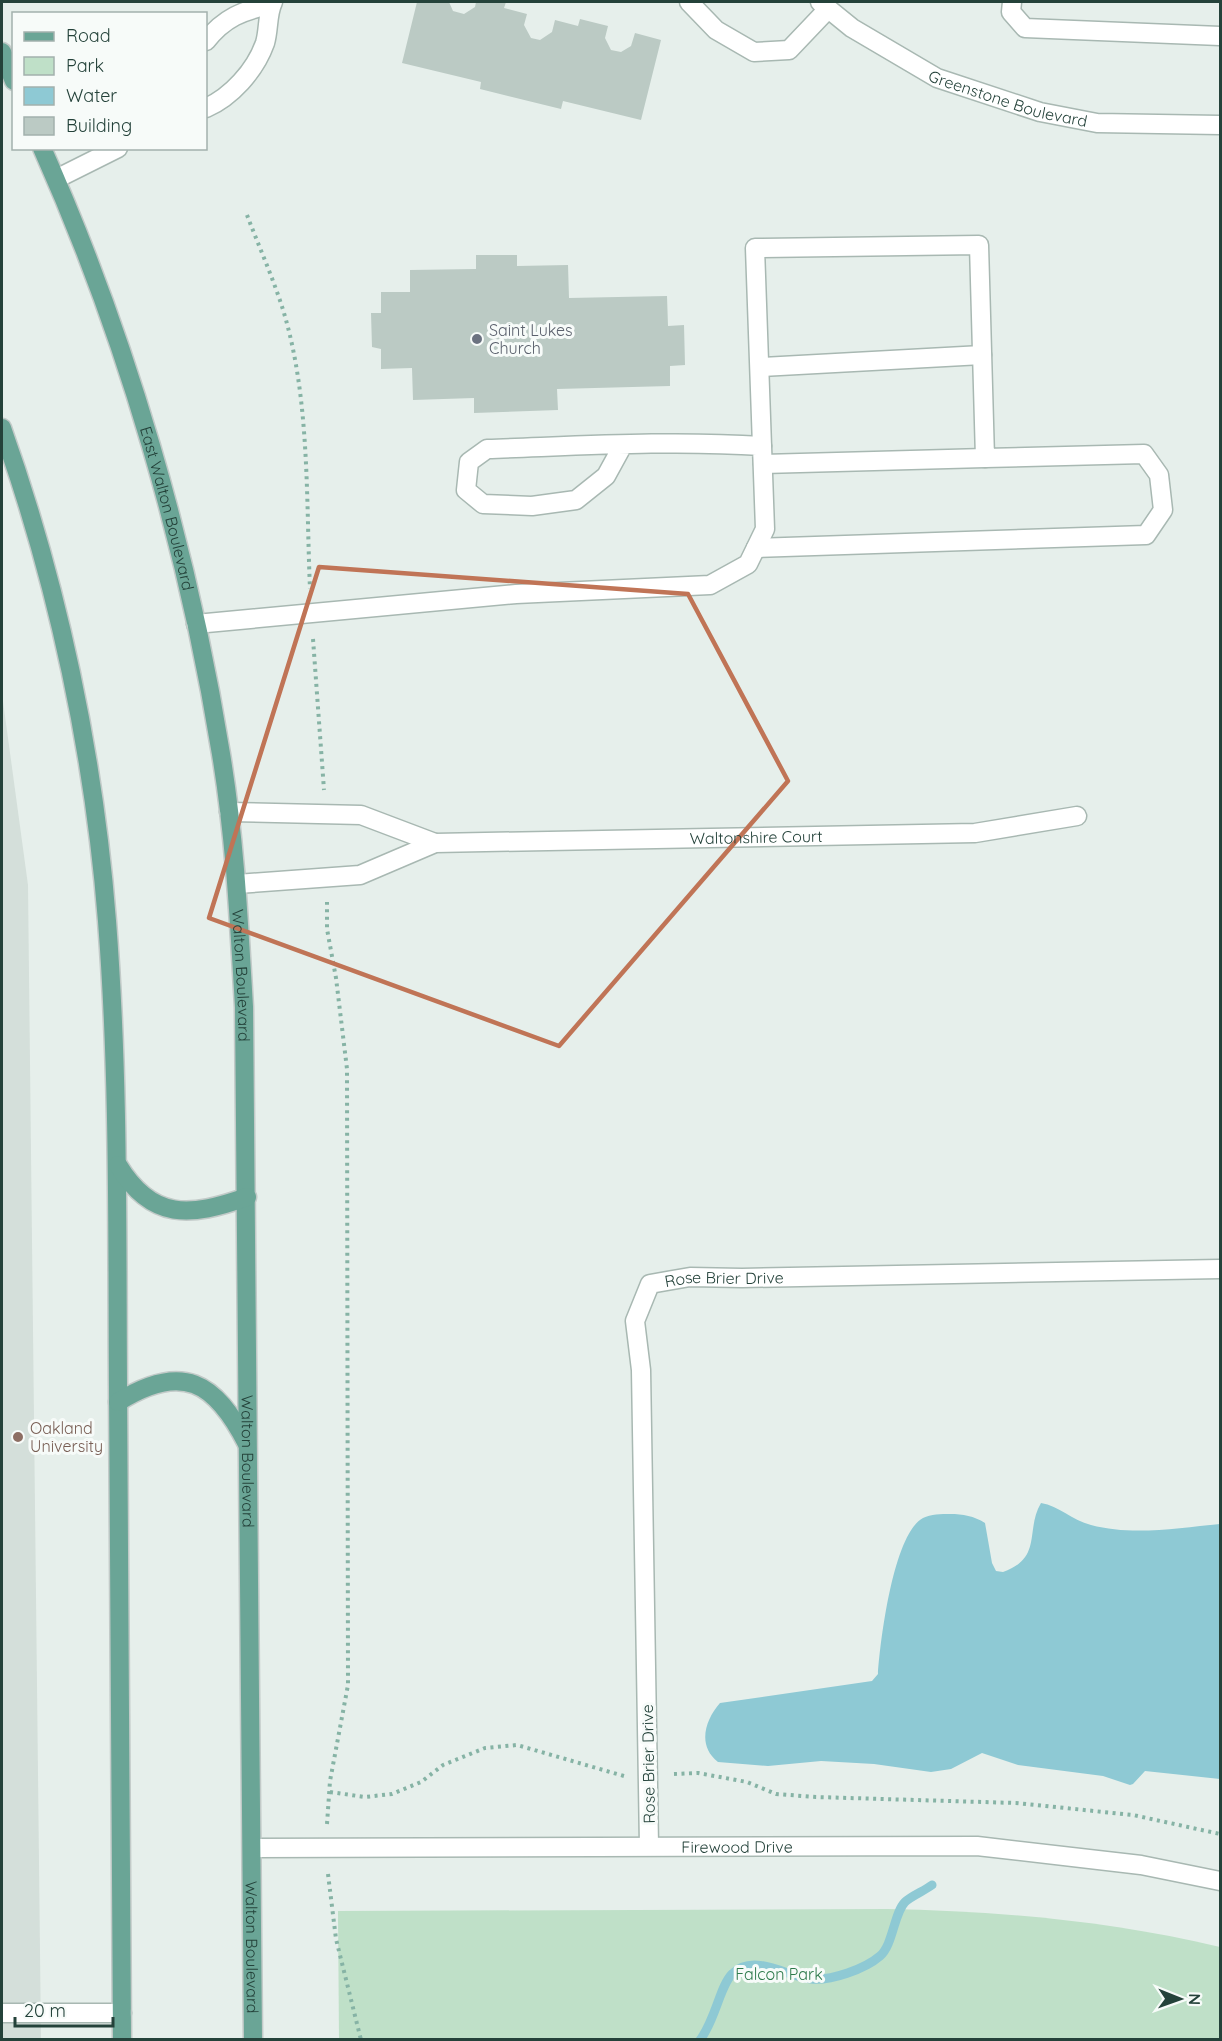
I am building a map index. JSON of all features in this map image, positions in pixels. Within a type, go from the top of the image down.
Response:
[{"type":"main road","points":[[2,52],[12,76]]},
{"type":"main road","name":"East Walton Boulevard","points":[[43,150],[56,179],[139,406],[170,515],[196,624],[222,756],[237,884]]},
{"type":"main road","points":[[2,428],[50,593],[84,743],[100,858],[112,986],[117,1164],[122,2040]]},
{"type":"main road","name":"Walton Boulevard","points":[[237,884],[244,1007],[247,1197],[253,2040]]},
{"type":"main road","points":[[117,1164],[131,1187],[145,1200],[164,1208],[203,1209],[247,1197]]},
{"type":"main road","points":[[118,1402],[133,1393],[166,1382],[184,1381],[202,1387],[219,1399],[233,1416],[249,1449]]},
{"type":"street","points":[[688,2],[716,30],[754,52],[789,50],[824,5]]},
{"type":"street","points":[[1012,2],[1011,12],[1025,28],[1221,36]]},
{"type":"street","points":[[207,40],[218,25],[245,9],[271,3],[265,44],[253,65],[223,100],[207,108]]},
{"type":"street","name":"Greenstone Boulevard","points":[[824,5],[852,28],[937,78],[1040,112],[1097,123],[1221,126]]},
{"type":"street","points":[[56,179],[114,150]]},
{"type":"street","points":[[196,624],[516,594],[710,585],[748,564],[765,530],[755,248],[979,245],[985,459]]},
{"type":"street","points":[[760,367],[982,355]]},
{"type":"street","points":[[623,445],[606,476],[576,500],[532,506],[483,504],[466,490],[469,462],[487,449],[706,442],[763,455],[985,459],[1144,454],[1159,475],[1163,510],[1146,535],[756,548]]},
{"type":"street","name":"Waltonshire Court","points":[[229,812],[326,812],[361,815],[435,843],[975,833],[1077,816]]},
{"type":"street","name":"Waltonshire Court","points":[[237,884],[360,875],[435,843]]},
{"type":"street","name":"Rose Brier Drive","points":[[649,1846],[641,1370],[635,1321],[650,1284],[690,1277],[1221,1269]]},
{"type":"street","name":"Firewood Drive","points":[[253,1848],[977,1846],[1141,1865],[1221,1881]]},
{"type":"street","points":[[2,2013],[122,2013]]},
{"type":"path","points":[[247,215],[284,313],[302,413],[311,612],[326,812]]},
{"type":"path","points":[[328,877],[327,929],[336,978],[347,1069],[345,1532],[348,1685],[330,1792],[325,1847],[336,1939],[361,2040]]},
{"type":"path","points":[[330,1792],[365,1797],[392,1794],[422,1782],[443,1765],[485,1748],[517,1744],[624,1776],[698,1773],[747,1782],[776,1794],[1016,1803],[1133,1815],[1221,1834]]},
{"type":"highlighted area","points":[[319,567],[688,594],[788,781],[559,1046],[209,918]]},
{"type":"shaded area","name":"Oakland University","points":[[2,694],[28,885],[41,2040],[2,2039]]},
{"type":"green space","name":"Falcon Park","points":[[887,1909],[971,1912],[1055,1919],[1138,1930],[1220,1947],[1220,2039],[339,2039],[338,1911]]},
{"type":"water","points":[[1041,1503],[1054,1507],[1084,1523],[1123,1530],[1139,1531],[1220,1524],[1220,1779],[1145,1771],[1130,1785],[1103,1776],[1018,1765],[982,1753],[951,1769],[931,1772],[874,1764],[821,1761],[768,1766],[718,1762],[711,1756],[705,1741],[707,1725],[720,1703],[872,1681],[878,1674],[885,1615],[896,1566],[913,1528],[923,1518],[936,1514],[959,1514],[985,1523],[992,1563],[996,1571],[1003,1572],[1024,1559],[1031,1542],[1036,1513]]},
{"type":"building","points":[[417,2],[449,2],[453,11],[464,14],[475,7],[476,2],[506,2],[504,8],[527,14],[524,25],[531,38],[540,40],[552,32],[555,20],[578,26],[580,19],[608,26],[605,38],[611,50],[621,52],[631,46],[635,33],[661,40],[641,120],[563,101],[561,109],[480,89],[481,82],[402,63]]},
{"type":"building","points":[[476,255],[517,255],[517,266],[568,265],[569,298],[667,296],[668,326],[684,325],[685,365],[670,366],[670,386],[557,389],[558,410],[474,413],[474,398],[413,400],[412,368],[381,369],[381,349],[372,347],[371,313],[381,313],[381,292],[410,292],[410,270],[476,269]]},
{"type":"waterway","points":[[700,2040],[732,1974],[750,1965],[760,1965],[811,1979],[828,1978],[857,1970],[874,1961],[884,1951],[905,1902],[932,1885]]},
{"type":"place","name":"Saint Lukes Church","points":[[477,339]]},
{"type":"place","name":"Oakland University","points":[[18,1437]]}]
